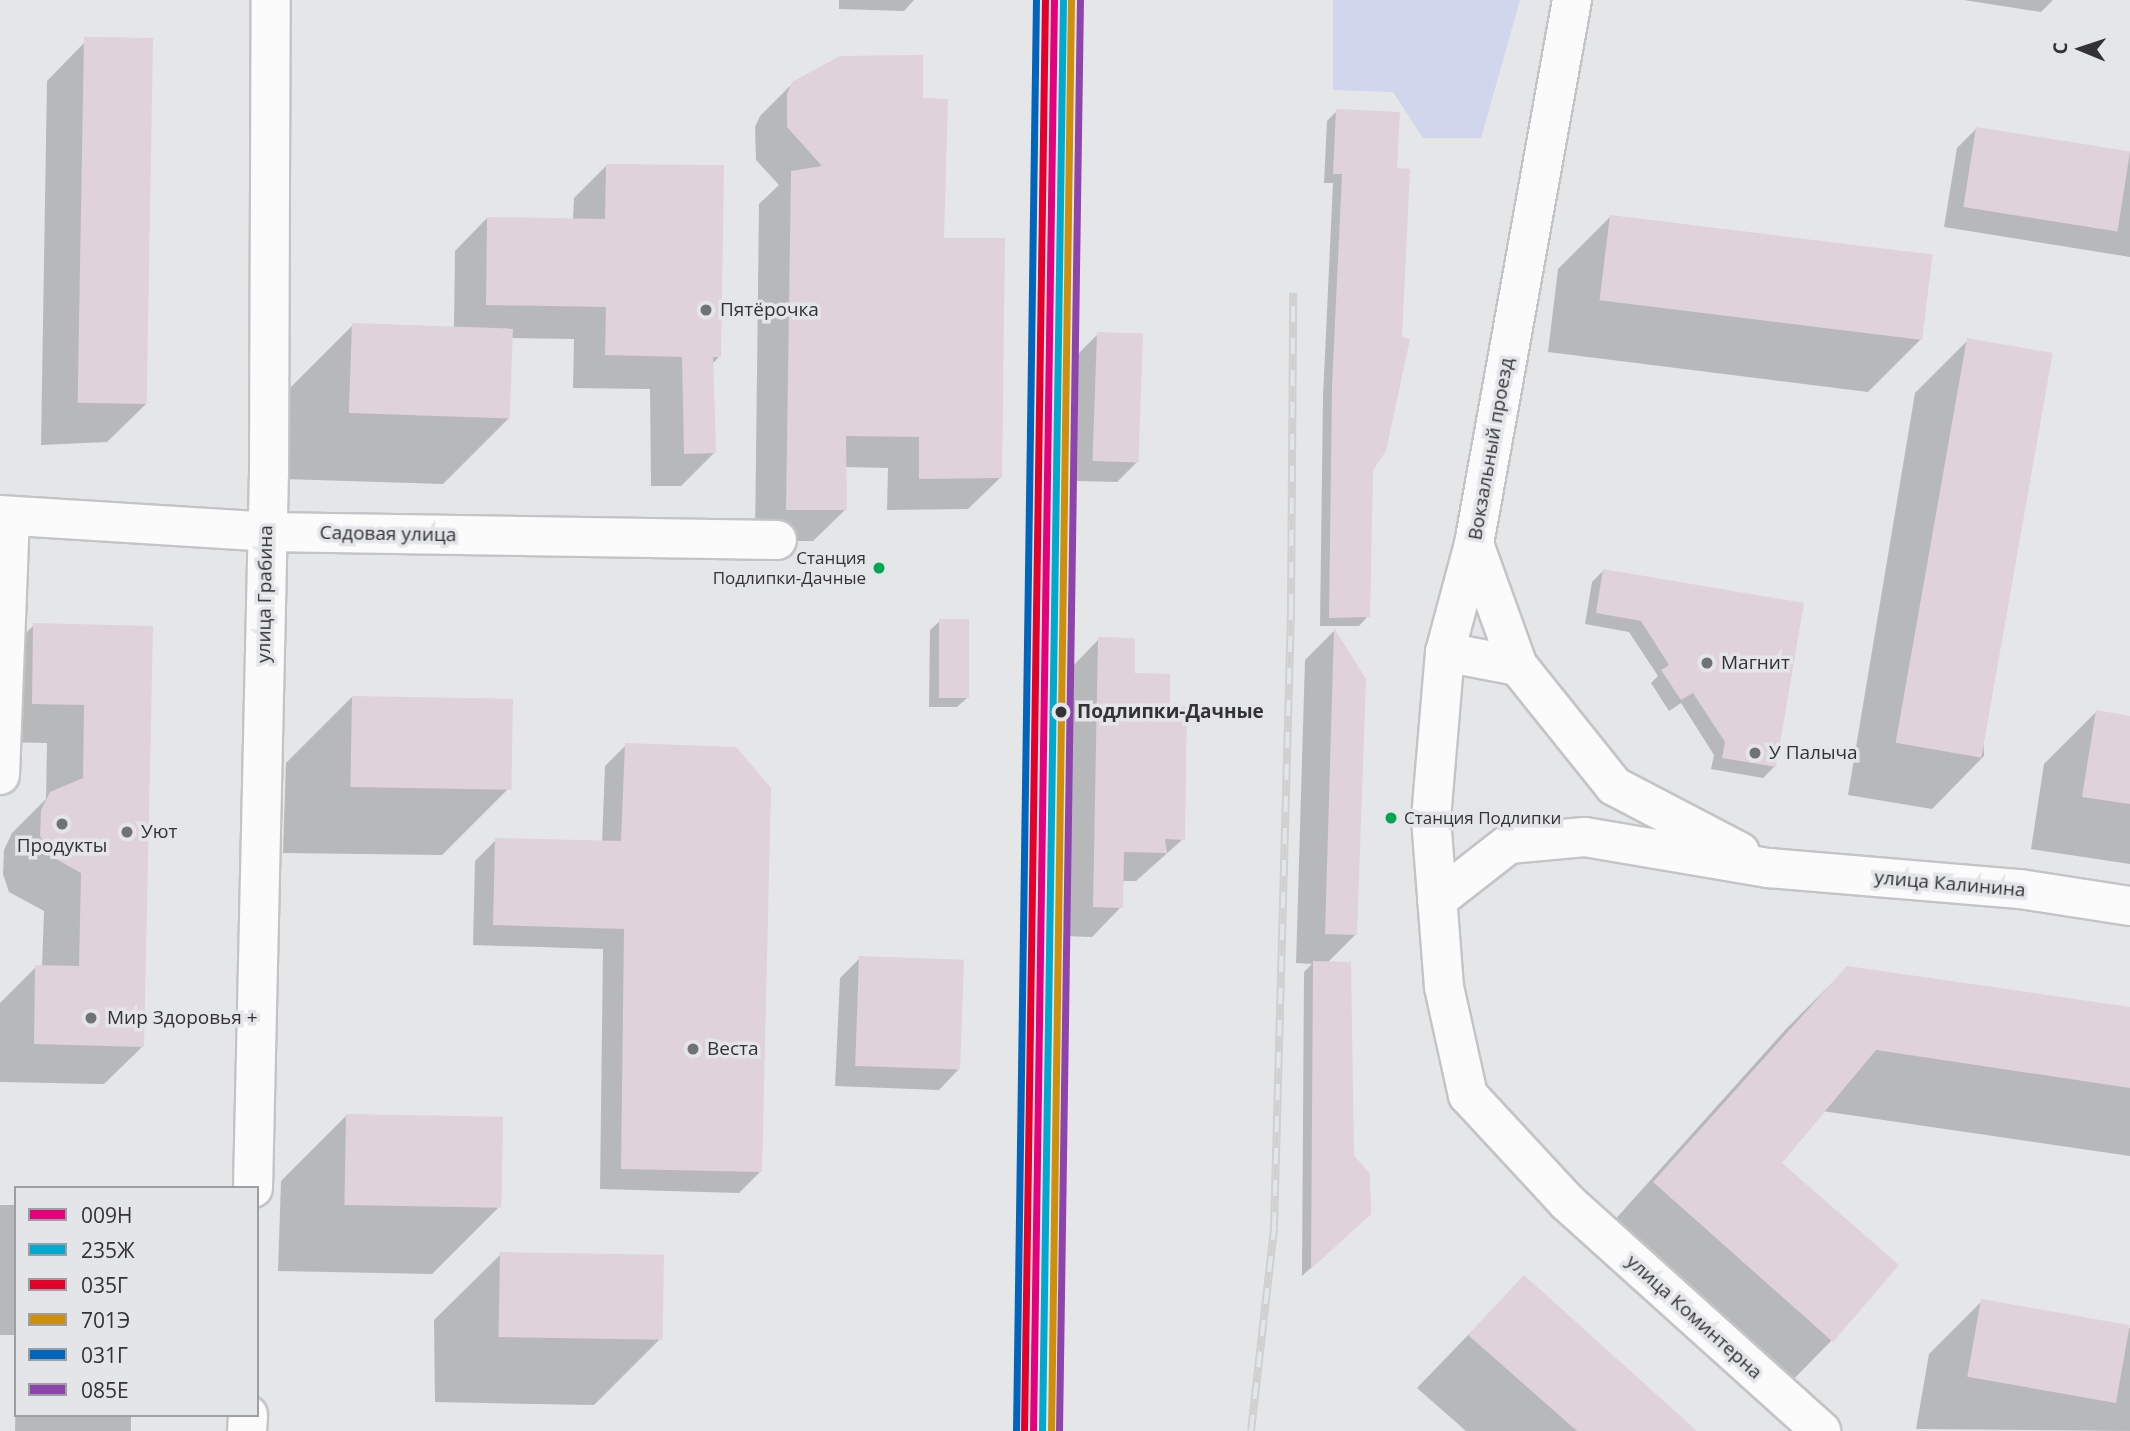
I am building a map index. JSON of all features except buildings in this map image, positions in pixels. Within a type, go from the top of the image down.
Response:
[{"type":"street","name":"улица Грабина","points":[[253,1186],[267,532],[271,0]]},
{"type":"street","name":"Вокзальный проезд","points":[[1437,900],[1431,818],[1445,652],[1474,544],[1572,0]]},
{"type":"street","name":"Садовая улица","points":[[5,515],[267,532],[777,540]]},
{"type":"street","points":[[0,775],[5,515]]},
{"type":"street","points":[[1474,544],[1518,666],[1614,786],[1769,868]]},
{"type":"street","points":[[1445,652],[1518,666]]},
{"type":"street","name":"улица Калинина","points":[[1437,900],[1509,844],[1586,836],[1769,868],[2020,890],[2130,906]]},
{"type":"street","name":"улица Коминтерна","points":[[1437,900],[1444,987],[1468,1095],[1567,1202],[1821,1431]]},
{"type":"shaded area","points":[[1333,0],[1520,0],[1481,138],[1423,138],[1393,92],[1333,90]]},
{"type":"railway","points":[[1251,1431],[1274,1228],[1291,610],[1293,293]]},
{"type":"transit line","name":"031Г","points":[[1016,1431],[1036,0]]},
{"type":"transit line","name":"035Г","points":[[1024,1431],[1045,0]]},
{"type":"transit line","name":"009Н","points":[[1033,1431],[1054,0]]},
{"type":"transit line","name":"235Ж","points":[[1042,1431],[1063,0]]},
{"type":"transit line","name":"701Э","points":[[1051,1431],[1071,0]]},
{"type":"transit line","name":"085Е","points":[[1059,1431],[1080,0]]},
{"type":"place","name":"Пятёрочка","points":[[706,310]]},
{"type":"place","name":"Станция Подлипки-Дачные","points":[[879,568]]},
{"type":"place","name":"Магнит","points":[[1707,663]]},
{"type":"place","name":"Подлипки-Дачные","points":[[1061,712]]},
{"type":"place","name":"У Палыча","points":[[1755,753]]},
{"type":"place","name":"Станция Подлипки","points":[[1391,818]]},
{"type":"place","name":"Продукты","points":[[62,824]]},
{"type":"place","name":"Уют","points":[[127,832]]},
{"type":"place","name":"Мир Здоровья +","points":[[91,1018]]},
{"type":"place","name":"Веста","points":[[693,1049]]}]
